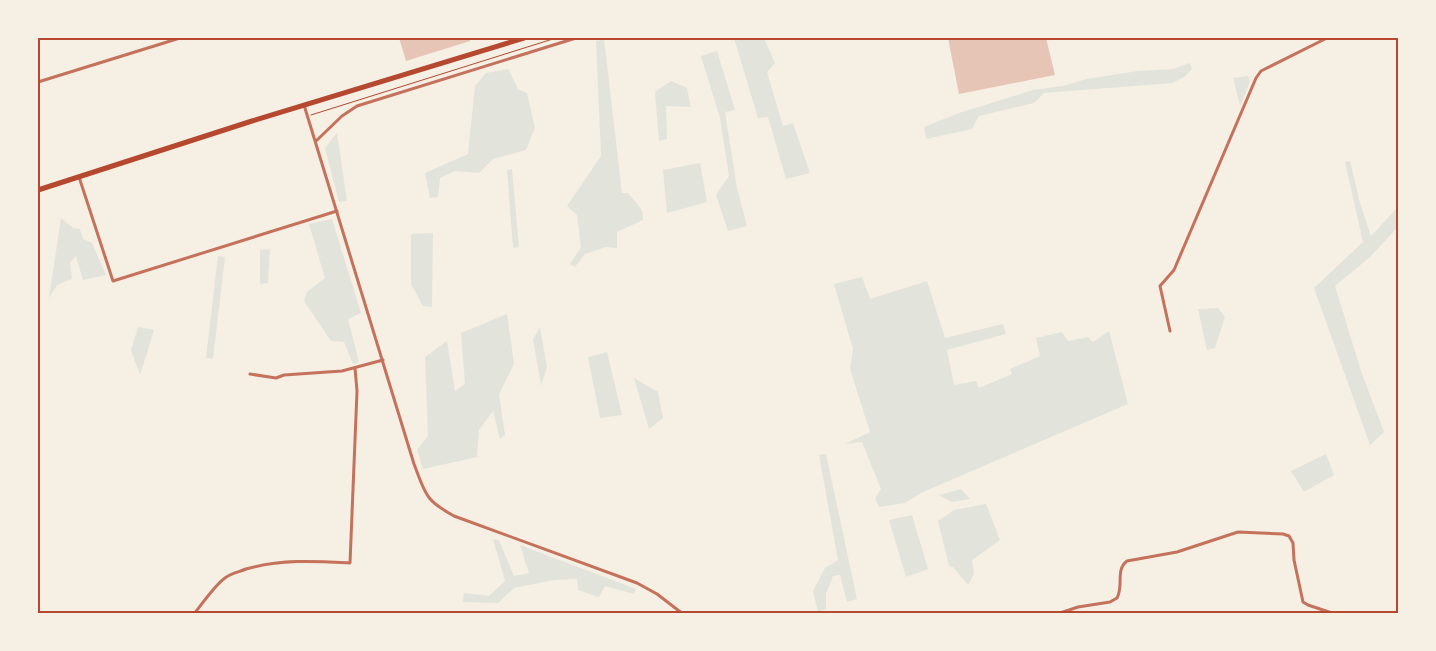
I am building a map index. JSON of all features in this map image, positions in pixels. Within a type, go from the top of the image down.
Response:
[{"type":"main road","points":[[38,190],[304,105],[524,38]]},
{"type":"street","points":[[38,82],[180,38]]},
{"type":"street","points":[[316,141],[342,116],[357,106],[576,38]]},
{"type":"street","points":[[1170,332],[1160,286],[1169,278],[1174,270],[1256,78],[1261,71],[1327,38]]},
{"type":"street","points":[[304,105],[417,472],[429,500],[454,516],[637,583],[657,594],[683,614]]},
{"type":"street","points":[[79,177],[114,281],[337,211]]},
{"type":"street","points":[[250,374],[276,378],[284,375],[355,368],[383,360]]},
{"type":"street","points":[[194,614],[224,578],[236,572],[280,562],[304,560],[350,563],[357,391],[355,368]]},
{"type":"street","points":[[1057,614],[1078,607],[1110,602],[1117,598],[1121,586],[1120,569],[1127,560],[1177,552],[1238,532],[1283,534],[1289,536],[1293,543],[1294,560],[1304,602],[1335,614]]},
{"type":"path","points":[[308,116],[556,38]]},
{"type":"shaded area","points":[[734,38],[764,38],[775,63],[767,72],[783,126],[793,123],[810,173],[786,179],[768,117],[758,118]]},
{"type":"shaded area","points":[[604,39],[622,193],[628,193],[642,210],[643,220],[617,232],[617,248],[606,247],[585,254],[575,267],[570,264],[581,247],[577,215],[567,206],[601,156],[596,41]]},
{"type":"shaded area","points":[[717,51],[735,110],[725,112],[737,188],[747,226],[728,231],[716,195],[729,176],[720,118],[701,56]]},
{"type":"shaded area","points":[[1190,63],[1192,69],[1184,77],[1172,83],[1044,93],[1034,103],[979,116],[972,129],[926,139],[924,127],[959,113],[1033,90],[1138,71],[1173,69]]},
{"type":"shaded area","points":[[508,69],[518,89],[527,93],[535,128],[526,150],[493,159],[479,173],[455,171],[440,178],[438,197],[430,198],[425,173],[468,154],[475,86],[486,73]]},
{"type":"shaded area","points":[[1248,76],[1250,82],[1240,106],[1233,78]]},
{"type":"shaded area","points":[[671,81],[687,88],[691,107],[666,106],[667,139],[659,141],[655,92]]},
{"type":"shaded area","points":[[337,133],[347,201],[339,202],[325,148]]},
{"type":"shaded area","points":[[1350,161],[1360,203],[1371,236],[1398,207],[1398,227],[1370,257],[1335,286],[1361,371],[1384,432],[1370,445],[1314,288],[1363,242],[1345,162]]},
{"type":"shaded area","points":[[700,163],[707,202],[667,213],[663,170]]},
{"type":"shaded area","points":[[512,169],[519,247],[513,248],[507,170]]},
{"type":"shaded area","points":[[61,218],[73,228],[80,229],[83,239],[92,243],[106,275],[83,280],[76,256],[70,262],[72,279],[57,285],[49,298]]},
{"type":"shaded area","points":[[332,219],[361,313],[348,319],[359,362],[353,364],[344,342],[331,341],[304,301],[307,292],[325,278],[309,224]]},
{"type":"shaded area","points":[[433,233],[432,307],[423,306],[411,284],[411,234]]},
{"type":"shaded area","points":[[270,249],[268,283],[260,284],[260,250]]},
{"type":"shaded area","points":[[218,256],[225,257],[213,359],[206,358]]},
{"type":"shaded area","points":[[862,277],[870,299],[927,281],[945,338],[1003,324],[1006,334],[947,350],[954,385],[976,381],[979,388],[1012,374],[1010,369],[1040,356],[1036,338],[1062,332],[1068,341],[1088,337],[1093,342],[1109,331],[1128,404],[923,492],[905,503],[879,507],[875,498],[881,489],[862,442],[845,444],[870,432],[850,369],[853,349],[834,284]]},
{"type":"shaded area","points":[[1218,308],[1225,317],[1215,348],[1207,350],[1198,309]]},
{"type":"shaded area","points":[[507,314],[514,364],[499,394],[505,435],[500,439],[493,411],[479,430],[477,457],[423,469],[417,450],[428,436],[425,357],[447,341],[455,391],[465,384],[461,333]]},
{"type":"shaded area","points":[[138,327],[154,330],[140,375],[131,350]]},
{"type":"shaded area","points":[[540,327],[547,367],[541,386],[533,339]]},
{"type":"shaded area","points":[[607,352],[622,415],[600,418],[588,357]]},
{"type":"shaded area","points":[[634,378],[658,392],[663,418],[649,429]]},
{"type":"shaded area","points":[[826,454],[857,599],[847,602],[840,575],[833,576],[826,594],[826,609],[818,612],[813,591],[825,568],[838,560],[819,455]]},
{"type":"shaded area","points":[[1326,454],[1334,475],[1304,492],[1291,471]]},
{"type":"shaded area","points":[[961,489],[970,499],[952,502],[939,495]]},
{"type":"shaded area","points":[[986,504],[1000,540],[972,560],[974,574],[968,585],[953,567],[949,566],[938,521],[954,510]]},
{"type":"shaded area","points":[[912,515],[928,569],[906,577],[889,520]]},
{"type":"shaded area","points":[[493,539],[499,540],[514,576],[529,573],[520,545],[636,589],[634,594],[605,586],[599,597],[578,590],[577,579],[554,580],[514,588],[498,603],[463,602],[464,593],[489,596],[505,581]]},
{"type":"building","points":[[399,38],[469,38],[470,41],[406,61]]},
{"type":"building","points":[[948,38],[1046,38],[1055,75],[959,94]]}]
